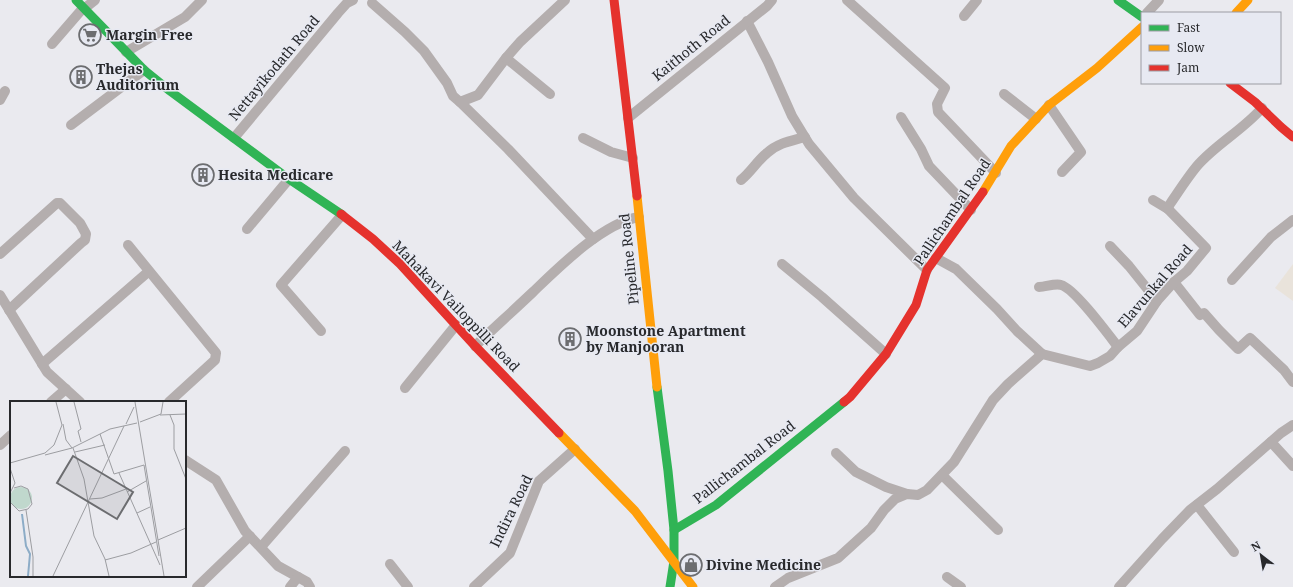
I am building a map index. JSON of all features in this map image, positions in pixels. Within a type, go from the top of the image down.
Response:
[{"type":"street","name":"Mahakavi Vailoppilli Road","points":[[76,0],[144,70],[289,179],[342,215],[373,239],[400,264],[475,346],[635,511],[693,587]]},
{"type":"street","points":[[52,44],[85,8],[95,0]]},
{"type":"street","points":[[126,52],[185,18],[202,0]]},
{"type":"street","name":"Nettayikodath Road","points":[[234,138],[338,13],[353,0]]},
{"type":"street","points":[[460,102],[478,95],[520,42],[565,0]]},
{"type":"street","name":"Pipeline Road","points":[[614,0],[633,158],[653,360],[668,471],[674,530],[674,561],[669,586]]},
{"type":"street","name":"Kaithoth Road","points":[[628,118],[767,6],[772,0]]},
{"type":"street","points":[[847,0],[945,88],[937,104],[938,112],[996,173]]},
{"type":"street","points":[[964,16],[977,0]]},
{"type":"street","points":[[1118,0],[1141,16]]},
{"type":"street","points":[[1148,12],[1159,0]]},
{"type":"street","points":[[1237,12],[1248,0]]},
{"type":"street","points":[[372,1],[424,52],[447,83],[453,96],[508,149],[592,239]]},
{"type":"street","points":[[747,21],[768,62],[792,116],[809,144],[854,198],[927,270]]},
{"type":"street","name":"Pallichambal Road","points":[[674,530],[716,505],[850,397],[886,354],[916,305],[927,270],[971,210],[1012,146],[1049,105],[1097,68],[1141,28]]},
{"type":"street","points":[[506,58],[550,94]]},
{"type":"street","points":[[71,125],[144,70]]},
{"type":"street","points":[[1231,84],[1262,108],[1274,121],[1293,137]]},
{"type":"street","points":[[1004,94],[1036,119]]},
{"type":"street","points":[[1049,105],[1082,152],[1062,172]]},
{"type":"street","points":[[1153,200],[1168,209],[1198,166],[1222,143],[1251,120],[1262,108]]},
{"type":"street","points":[[901,117],[929,166],[971,210]]},
{"type":"street","points":[[741,180],[766,153],[786,142],[805,137]]},
{"type":"street","points":[[583,138],[611,152],[633,158]]},
{"type":"street","points":[[247,230],[289,179]]},
{"type":"street","points":[[0,254],[57,203],[60,203],[80,223],[86,234],[81,243],[9,310]]},
{"type":"street","name":"Elavunkal Road","points":[[1042,354],[1090,366],[1110,356],[1137,331],[1157,301],[1174,282],[1187,271],[1206,248],[1168,209]]},
{"type":"street","points":[[321,331],[280,285],[342,215]]},
{"type":"street","points":[[475,346],[558,268],[592,239],[628,219],[639,217]]},
{"type":"street","points":[[1232,280],[1271,237],[1293,220]]},
{"type":"street","points":[[128,245],[148,272],[216,353],[215,360],[170,401]]},
{"type":"street","points":[[1110,246],[1129,266],[1157,301]]},
{"type":"street","points":[[836,453],[856,472],[886,487],[907,494],[918,495],[927,490],[954,462],[993,400],[1008,384],[1042,354],[1006,321],[997,309],[956,269],[936,258]]},
{"type":"street","points":[[782,264],[822,297],[886,354]]},
{"type":"street","points":[[42,364],[148,272]]},
{"type":"street","points":[[1174,282],[1200,314],[1204,313],[1238,349],[1250,338],[1284,370],[1293,382]]},
{"type":"street","points":[[1039,287],[1059,284],[1067,288],[1096,319],[1118,347]]},
{"type":"street","points":[[0,296],[47,372],[79,401]]},
{"type":"street","points":[[405,388],[456,325]]},
{"type":"street","points":[[52,401],[66,389]]},
{"type":"street","points":[[1119,587],[1190,510],[1293,425]]},
{"type":"street","points":[[0,445],[10,436]]},
{"type":"street","points":[[1271,442],[1293,466]]},
{"type":"street","name":"Indira Road","points":[[474,587],[510,552],[539,481],[575,449]]},
{"type":"street","points":[[261,547],[345,451]]},
{"type":"street","points":[[186,461],[216,480],[245,532],[278,566],[307,582],[310,587]]},
{"type":"street","points":[[942,475],[998,530]]},
{"type":"street","points":[[775,587],[788,578],[838,558],[871,528],[884,510],[895,499],[907,494]]},
{"type":"street","points":[[1197,505],[1234,552]]},
{"type":"street","points":[[197,587],[250,536]]},
{"type":"street","points":[[390,564],[408,587]]},
{"type":"street","points":[[290,587],[298,577]]},
{"type":"street","points":[[947,577],[962,587]]},
{"type":"shaded area","points":[[1293,264],[1293,301],[1275,288]]},
{"type":"traffic: fast","points":[[76,0],[144,70],[170,91],[289,179],[341,214]]},
{"type":"traffic: fast","points":[[1118,0],[1141,16]]},
{"type":"traffic: fast","points":[[657,387],[674,530],[674,561],[670,587]]},
{"type":"traffic: fast","points":[[674,530],[716,505],[844,402]]},
{"type":"traffic: slow","points":[[1237,12],[1248,0]]},
{"type":"traffic: slow","points":[[983,192],[1011,146],[1049,105],[1097,68],[1141,28]]},
{"type":"traffic: slow","points":[[637,196],[657,387]]},
{"type":"traffic: slow","points":[[559,433],[635,511],[693,587]]},
{"type":"traffic: jam","points":[[614,0],[637,196]]},
{"type":"traffic: jam","points":[[1231,84],[1255,102],[1293,137]]},
{"type":"traffic: jam","points":[[844,402],[850,397],[886,354],[916,305],[927,270],[983,192]]},
{"type":"traffic: jam","points":[[341,214],[373,239],[400,264],[475,346],[559,433]]},
{"type":"place","name":"Margin Free","points":[[90,35]]},
{"type":"place","name":"Thejas Auditorium","points":[[81,77]]},
{"type":"place","name":"Hesita Medicare","points":[[203,175]]},
{"type":"place","name":"Moonstone Apartment by Manjooran","points":[[570,339]]},
{"type":"place","name":"Divine Medicine","points":[[691,565]]}]
